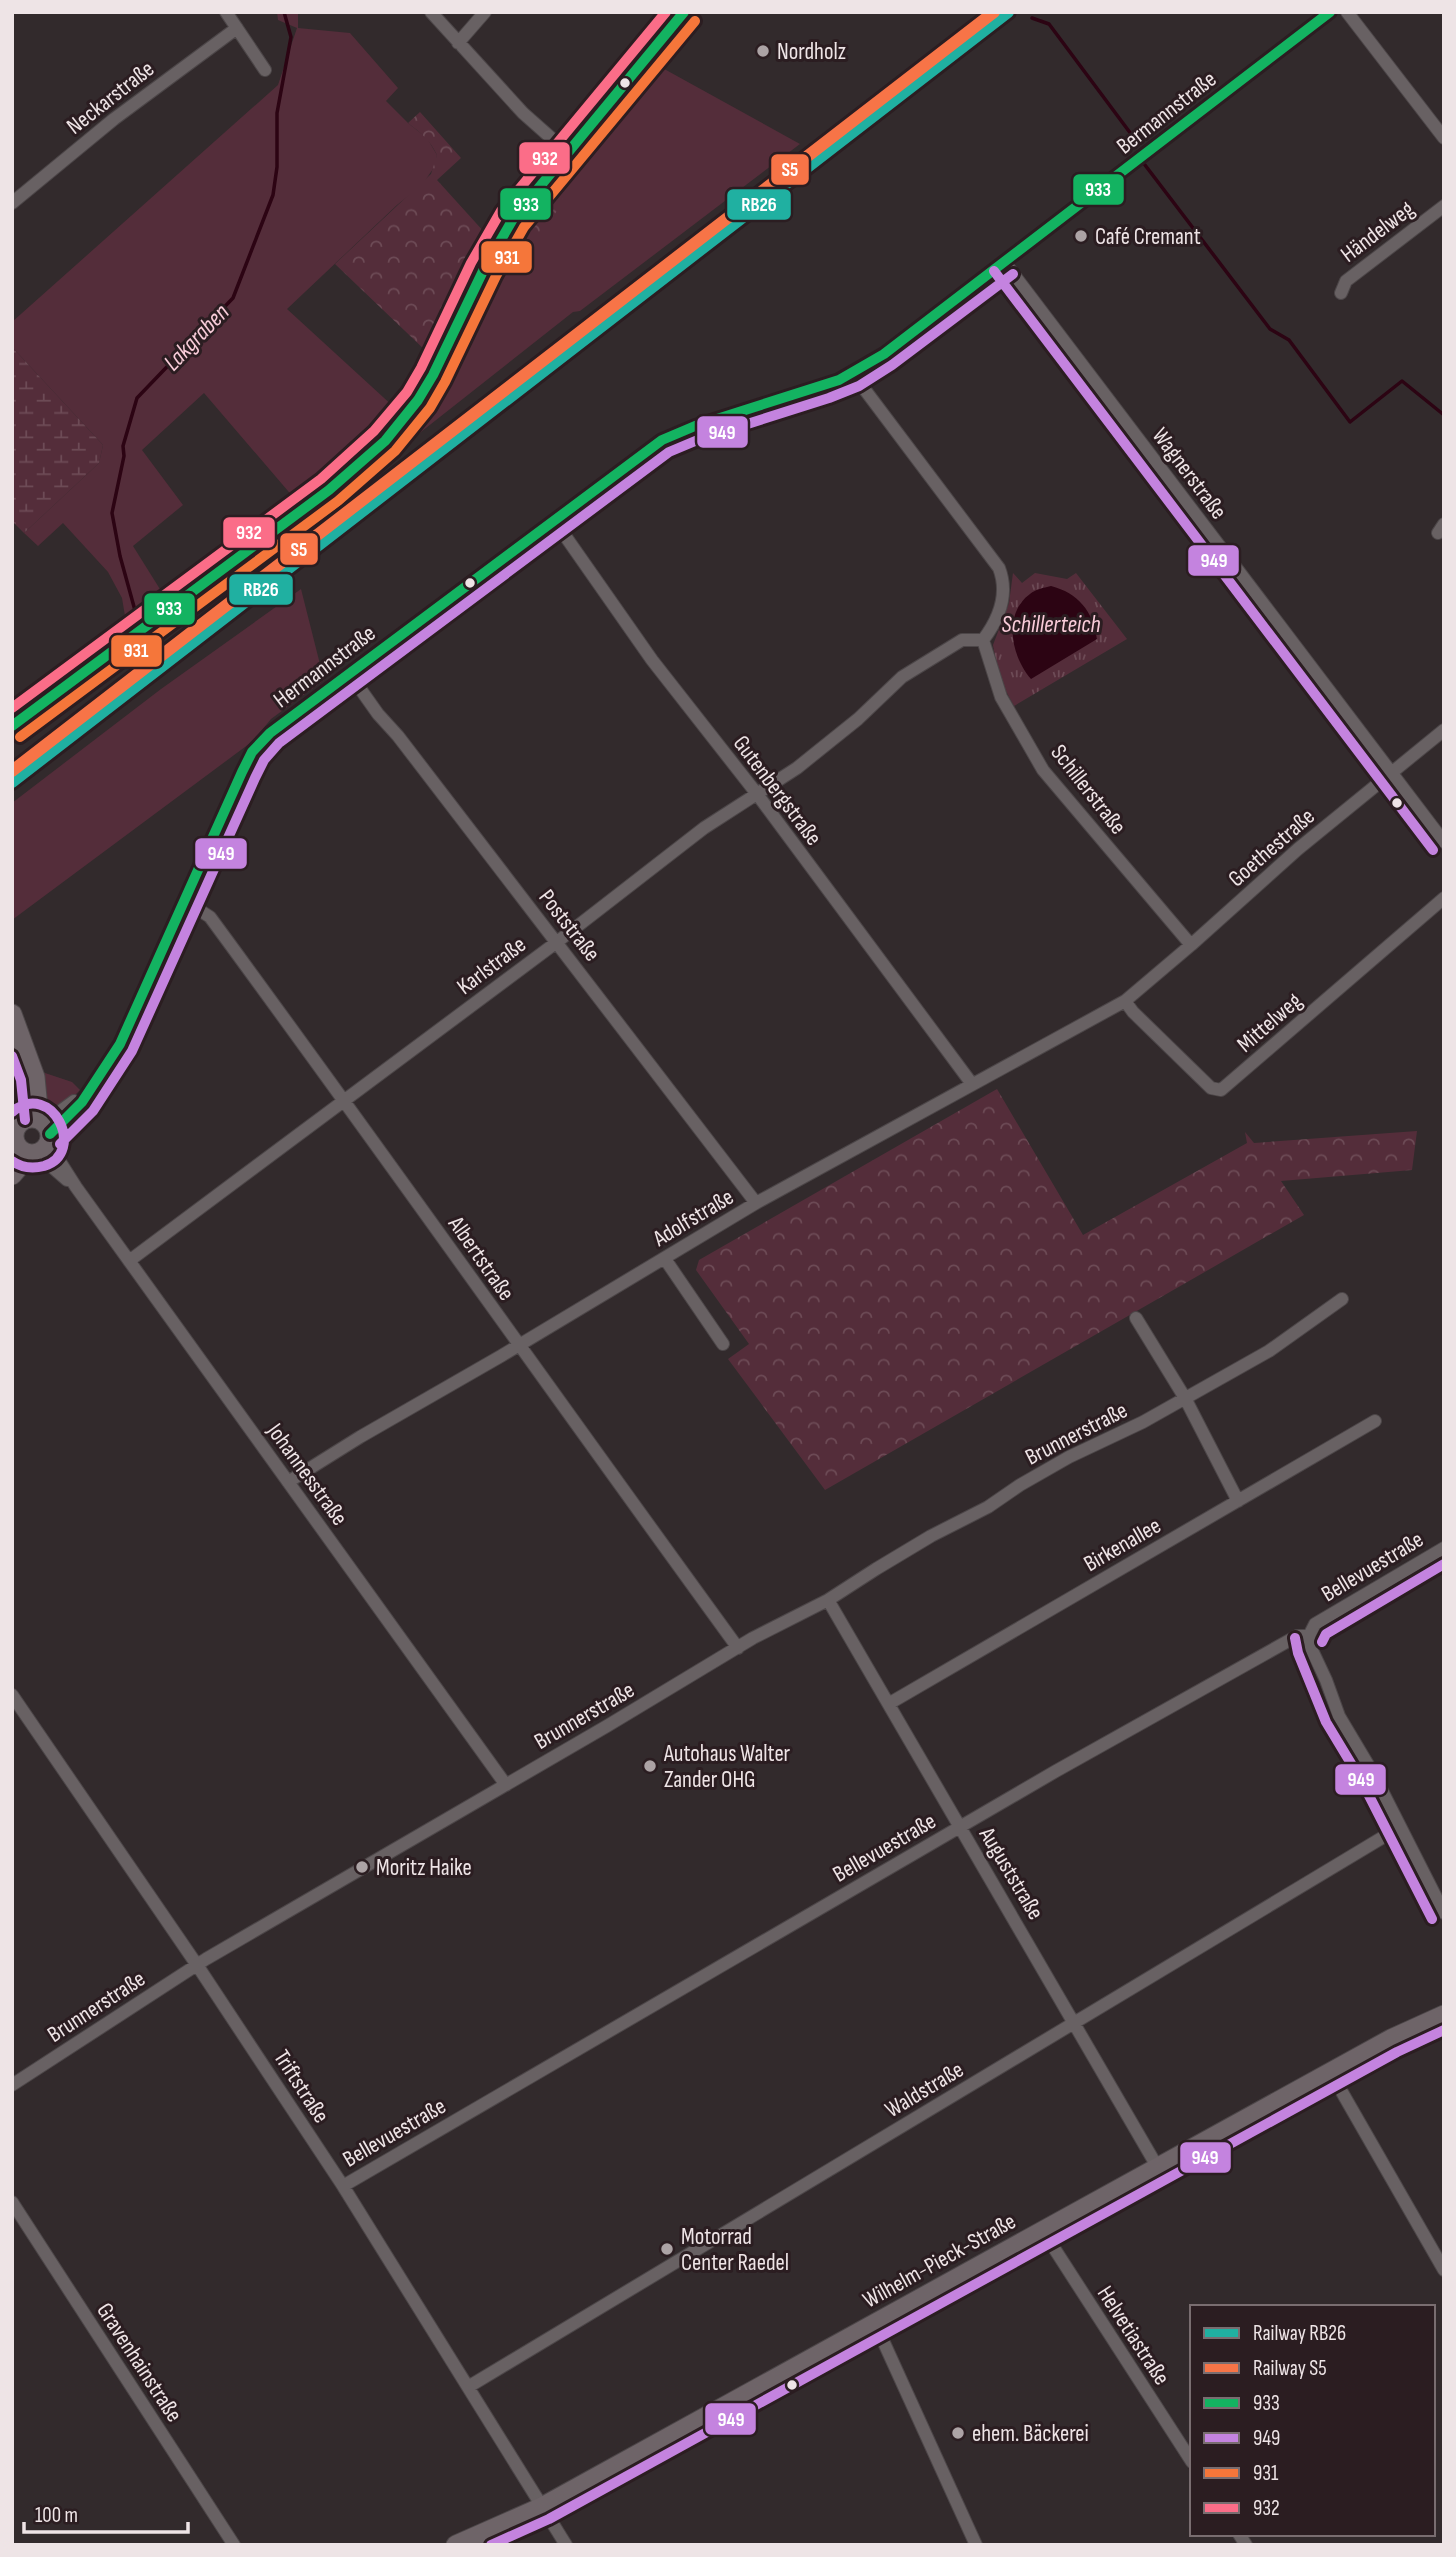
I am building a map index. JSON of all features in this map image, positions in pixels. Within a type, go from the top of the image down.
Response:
[{"type":"street","points":[[226,12],[265,70]]},
{"type":"street","points":[[431,12],[523,113],[567,152]]},
{"type":"street","points":[[458,43],[485,12]]},
{"type":"street","points":[[12,726],[325,492],[386,441],[430,380],[491,257],[513,219],[684,12]]},
{"type":"street","name":"Bermannstraße","points":[[662,440],[695,426],[825,386],[884,354],[1329,12]]},
{"type":"street","points":[[1348,12],[1444,138]]},
{"type":"street","name":"Neckarstraße","points":[[12,203],[114,119],[237,28]]},
{"type":"street","name":"Händelweg","points":[[1341,293],[1346,281],[1444,206]]},
{"type":"street","name":"Wagnerstraße","points":[[1004,263],[1444,842]]},
{"type":"street","points":[[853,373],[999,568],[1004,586],[1002,604],[983,640]]},
{"type":"street","name":"Hermannstraße","points":[[33,1139],[74,1112],[102,1076],[120,1044],[252,752],[270,733],[662,440]]},
{"type":"street","name":"Gutenbergstraße","points":[[554,520],[652,660],[757,794],[972,1084]]},
{"type":"street","name":"Karlstraße","points":[[129,1261],[557,942],[704,828],[797,768],[877,702],[902,677],[962,640],[983,640]]},
{"type":"street","name":"Schillerstraße","points":[[983,640],[1001,697],[1043,769],[1191,945]]},
{"type":"street","name":"Poststraße","points":[[349,673],[756,1203]]},
{"type":"street","name":"Goethestraße","points":[[1126,1000],[1298,849],[1444,730]]},
{"type":"street","name":"Mittelweg","points":[[1126,1000],[1133,1012],[1211,1088],[1221,1090],[1444,898]]},
{"type":"street","name":"Albertstraße","points":[[184,900],[210,917],[738,1648]]},
{"type":"street","name":"Adolfstraße","points":[[288,1482],[756,1203],[1126,1000]]},
{"type":"street","points":[[12,1014],[35,1077],[33,1139],[12,1175]]},
{"type":"street","name":"Johannesstraße","points":[[33,1139],[76,1187],[506,1786]]},
{"type":"street","points":[[665,1259],[723,1344]]},
{"type":"street","name":"Brunnerstraße","points":[[12,2085],[197,1965],[738,1648],[828,1600],[894,1558],[988,1507],[1069,1457],[1143,1422],[1269,1350],[1342,1299]]},
{"type":"street","points":[[1136,1318],[1185,1398],[1238,1501]]},
{"type":"street","name":"Birkenallee","points":[[890,1703],[1375,1421]]},
{"type":"street","name":"Bellevuestraße","points":[[343,2186],[961,1827],[1297,1636],[1308,1636],[1315,1625],[1444,1548]]},
{"type":"street","name":"Auguststraße","points":[[828,1600],[1158,2168]]},
{"type":"street","points":[[1308,1636],[1339,1716],[1373,1773],[1444,1913]]},
{"type":"street","name":"Triftstraße","points":[[12,1695],[197,1965],[343,2186],[566,2545]]},
{"type":"street","name":"Waldstraße","points":[[468,2387],[1400,1827]]},
{"type":"street","name":"Wilhelm-Pieck-Straße","points":[[456,2545],[542,2507],[1391,2039],[1444,2015]]},
{"type":"street","points":[[1331,2073],[1444,2270]]},
{"type":"street","name":"Gravenhainstraße","points":[[12,2202],[234,2545]]},
{"type":"street","name":"Helvetiastraße","points":[[1043,2231],[1190,2459]]},
{"type":"street","points":[[875,2323],[976,2545]]},
{"type":"green space","points":[[277,12],[298,12],[298,28],[350,33],[398,88],[386,101],[427,138],[437,155],[435,166],[422,185],[397,205],[287,309],[395,408],[375,433],[294,498],[204,393],[142,450],[183,505],[133,546],[163,594],[126,622],[122,598],[108,572],[63,523],[38,546],[24,533],[99,463],[103,445],[12,347],[12,322],[278,85],[297,28],[278,20]]},
{"type":"green space","points":[[657,65],[800,144],[580,311],[573,312],[412,439],[461,357],[520,233],[553,179]]},
{"type":"green space","points":[[420,112],[461,158],[437,180],[485,233],[428,353],[335,264],[431,174],[437,155],[425,137],[408,123]]},
{"type":"green space","points":[[553,179],[565,185],[561,206],[534,240],[520,233],[461,357],[412,439],[405,438],[403,431],[507,238]]},
{"type":"green space","points":[[12,347],[103,445],[99,463],[24,533],[12,521]]},
{"type":"green space","points":[[1013,573],[1022,583],[1035,573],[1067,579],[1076,573],[1127,639],[1014,706],[999,678],[993,645],[1009,603]]},
{"type":"green space","points":[[301,589],[324,680],[271,719],[253,741],[12,920],[12,803],[161,689]]},
{"type":"green space","points":[[39,1071],[72,1082],[80,1090],[63,1104],[50,1107]]},
{"type":"green space","points":[[997,1089],[1083,1235],[1247,1143],[1245,1132],[1254,1143],[1417,1131],[1412,1170],[1281,1181],[1304,1215],[825,1490],[728,1359],[749,1344],[696,1270],[699,1260]]},
{"type":"water","name":"Schillerteich","points":[[1051,586],[1069,593],[1083,605],[1092,620],[1097,639],[1031,679],[1015,648],[1013,624],[1021,603],[1030,594]]},
{"type":"waterway","name":"Lakgraben","points":[[136,614],[120,556],[112,513],[124,456],[123,446],[137,398],[233,298],[273,195],[277,167],[277,113],[291,37],[284,12]]},
{"type":"waterway","points":[[1032,18],[1049,24],[1137,142]]},
{"type":"waterway","points":[[1145,165],[1270,329],[1289,340],[1350,422],[1402,381],[1444,415]]},
{"type":"rail line","name":"S5","points":[[12,771],[994,12]]},
{"type":"rail line","name":"RB26","points":[[12,782],[1008,12]]},
{"type":"transit line","name":"932","points":[[12,708],[321,479],[374,431],[407,392],[421,368],[471,263],[501,211],[666,12]]},
{"type":"transit line","name":"933","points":[[12,726],[329,490],[385,441],[418,400],[433,375],[484,269],[513,219],[684,12]]},
{"type":"transit line","name":"933","points":[[50,1134],[82,1102],[120,1044],[242,772],[252,752],[270,733],[662,440],[695,426],[839,380],[884,354],[1330,12]]},
{"type":"transit line","name":"931","points":[[20,737],[338,501],[395,451],[430,408],[445,382],[496,276],[524,227],[695,21]]},
{"type":"transit line","name":"949","points":[[994,271],[1433,850]]},
{"type":"transit line","name":"949","points":[[60,1144],[93,1111],[132,1051],[255,778],[264,760],[279,743],[669,452],[700,439],[859,386],[892,365],[1013,274]]},
{"type":"transit line","name":"949","points":[[12,1056],[21,1080],[25,1120]]},
{"type":"transit line","name":"949","points":[[12,1112],[27,1104],[40,1105],[51,1111],[60,1122],[64,1134],[63,1147],[57,1159],[44,1166],[27,1167],[12,1161]]},
{"type":"transit line","name":"949","points":[[1322,1642],[1326,1634],[1444,1564]]},
{"type":"transit line","name":"949","points":[[1295,1638],[1298,1653],[1326,1722],[1361,1780],[1432,1919]]},
{"type":"transit line","name":"949","points":[[491,2545],[549,2519],[1397,2052],[1444,2030]]},
{"type":"place","name":"Nordholz","points":[[763,51]]},
{"type":"place","name":"Café Cremant","points":[[1081,236]]},
{"type":"place","name":"Autohaus Walter Zander OHG","points":[[650,1766]]},
{"type":"place","name":"Moritz Haike","points":[[362,1867]]},
{"type":"place","name":"Motorrad Center Raedel","points":[[667,2249]]},
{"type":"place","name":"ehem. Bäckerei","points":[[958,2433]]}]
